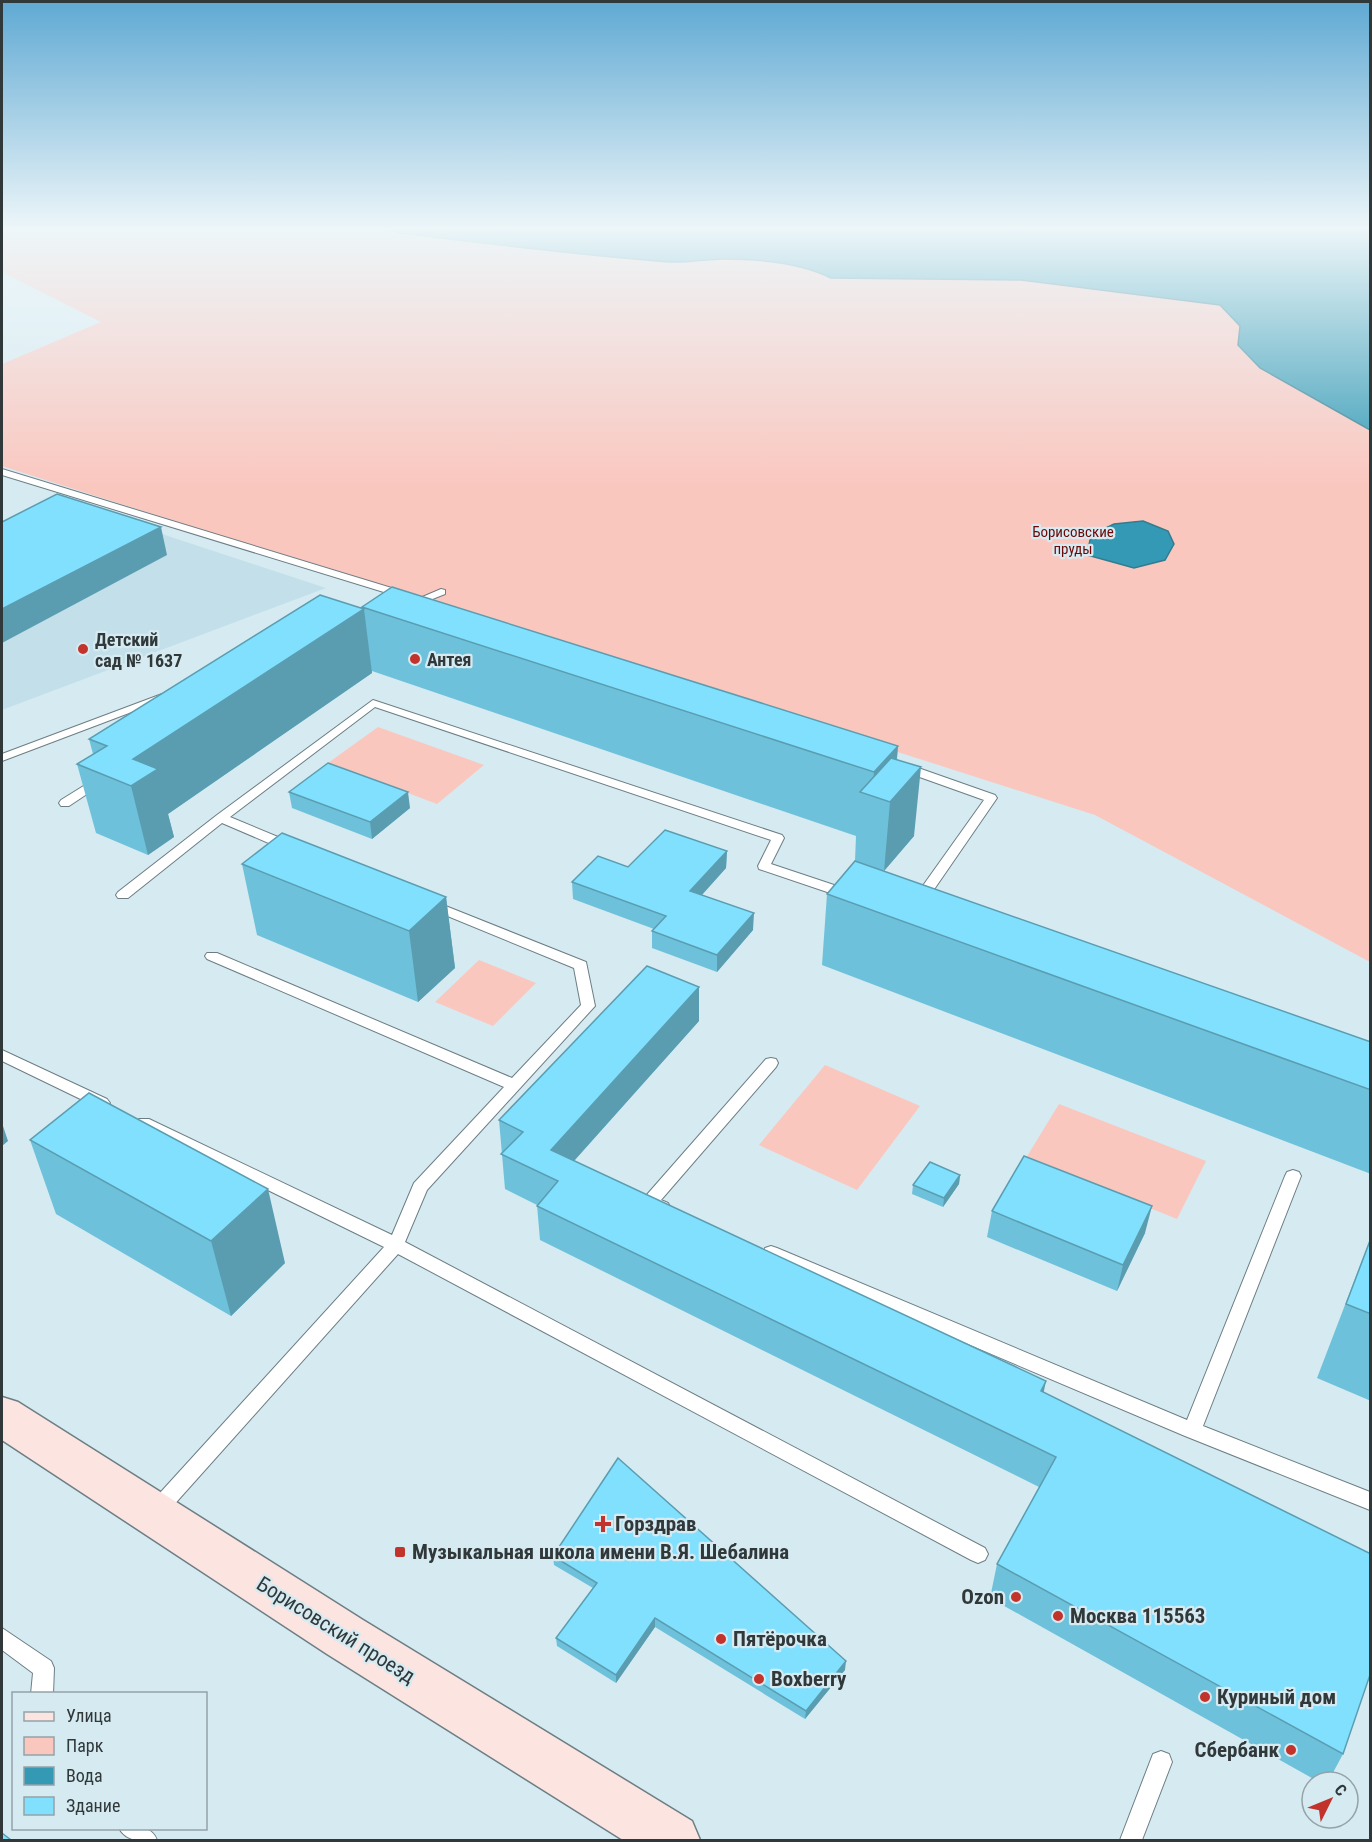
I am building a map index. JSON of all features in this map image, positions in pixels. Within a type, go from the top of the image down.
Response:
[{"type":"street","name":"Борисовский проезд","points":[[2,1416],[345,1637],[673,1840]]},
{"type":"lane","points":[[2,472],[444,608]]},
{"type":"lane","points":[[399,608],[441,592]]},
{"type":"lane","points":[[2,758],[179,691]]},
{"type":"lane","points":[[123,895],[374,703],[778,838],[764,866],[859,898]]},
{"type":"lane","points":[[891,763],[991,798],[909,915]]},
{"type":"lane","points":[[64,803],[104,778]]},
{"type":"lane","points":[[221,818],[305,853]]},
{"type":"lane","points":[[154,1513],[396,1245],[420,1187],[588,1006],[581,965],[419,900]]},
{"type":"lane","points":[[212,956],[515,1085]]},
{"type":"lane","points":[[2,1055],[396,1245],[978,1554]]},
{"type":"lane","points":[[683,1216],[650,1202],[771,1063]]},
{"type":"lane","points":[[1192,1430],[1293,1176]]},
{"type":"lane","points":[[750,1244],[1192,1430],[1371,1502]]},
{"type":"lane","points":[[2,1638],[44,1668],[42,1692]]},
{"type":"lane","points":[[1131,1840],[1161,1762]]},
{"type":"lane","points":[[133,1830],[146,1840]]},
{"type":"shaded area","name":"Детский сад № 1637","points":[[56,499],[326,588],[2,710],[2,526]]},
{"type":"green space","name":"Борисовские пруды","points":[[85,314],[1229,314],[1240,326],[1260,368],[1370,430],[1370,962],[1095,815],[2,466],[2,364],[101,322]]},
{"type":"green space","points":[[378,727],[484,765],[437,804],[328,763]]},
{"type":"green space","points":[[479,960],[536,983],[493,1026],[435,1002]]},
{"type":"green space","points":[[825,1065],[920,1106],[857,1190],[759,1145]]},
{"type":"green space","points":[[1059,1104],[1206,1161],[1177,1219],[1026,1158]]},
{"type":"water","points":[[1229,314],[1370,314],[1370,430],[1260,368],[1238,345],[1240,326]]},
{"type":"water","points":[[1143,521],[1168,531],[1174,544],[1165,560],[1134,568],[1087,555],[1091,535],[1114,524]]},
{"type":"building","points":[[57,494],[161,527],[2,609],[2,522]]},
{"type":"building","points":[[392,587],[898,746],[874,772],[362,607]]},
{"type":"building","points":[[320,595],[364,609],[133,759],[158,769],[131,786],[77,764],[107,746],[89,739]]},
{"type":"building","points":[[891,758],[921,767],[890,802],[860,792]]},
{"type":"building","points":[[328,763],[408,792],[370,822],[289,792]]},
{"type":"building","points":[[665,830],[727,851],[690,891],[754,913],[717,955],[652,931],[666,916],[572,882],[598,856],[628,867]]},
{"type":"building","points":[[282,833],[446,897],[409,931],[242,864]]},
{"type":"building","points":[[855,861],[1371,1042],[1371,1090],[827,894]]},
{"type":"building","points":[[647,966],[699,987],[551,1150],[1046,1381],[1041,1391],[1371,1554],[1371,1672],[1343,1754],[997,1564],[1056,1457],[537,1206],[558,1181],[501,1154],[523,1132],[499,1120]]},
{"type":"building","points":[[89,1093],[268,1189],[211,1241],[30,1140]]},
{"type":"building","points":[[1024,1156],[1152,1206],[1123,1265],[992,1211]]},
{"type":"building","points":[[930,1162],[960,1175],[944,1198],[913,1185]]},
{"type":"building","points":[[1371,1238],[1371,1314],[1346,1304]]},
{"type":"building","points":[[618,1458],[846,1661],[806,1711],[655,1618],[616,1675],[556,1638],[597,1583],[553,1556]]},
{"type":"building","points":[[2,1833],[11,1840],[2,1840]]},
{"type":"place","name":"Детский сад № 1637","points":[[83,649]]},
{"type":"place","name":"Антея","points":[[415,659]]},
{"type":"place","name":"Горздрав","points":[[603,1524]]},
{"type":"place","name":"Музыкальная школа имени В.Я. Шебалина","points":[[400,1552]]},
{"type":"place","name":"Ozon","points":[[1016,1597]]},
{"type":"place","name":"Москва 115563","points":[[1058,1616]]},
{"type":"place","name":"Пятёрочка","points":[[721,1639]]},
{"type":"place","name":"Boxberry","points":[[759,1679]]},
{"type":"place","name":"Куриный дом","points":[[1205,1697]]},
{"type":"place","name":"Сбербанк","points":[[1291,1750]]}]
